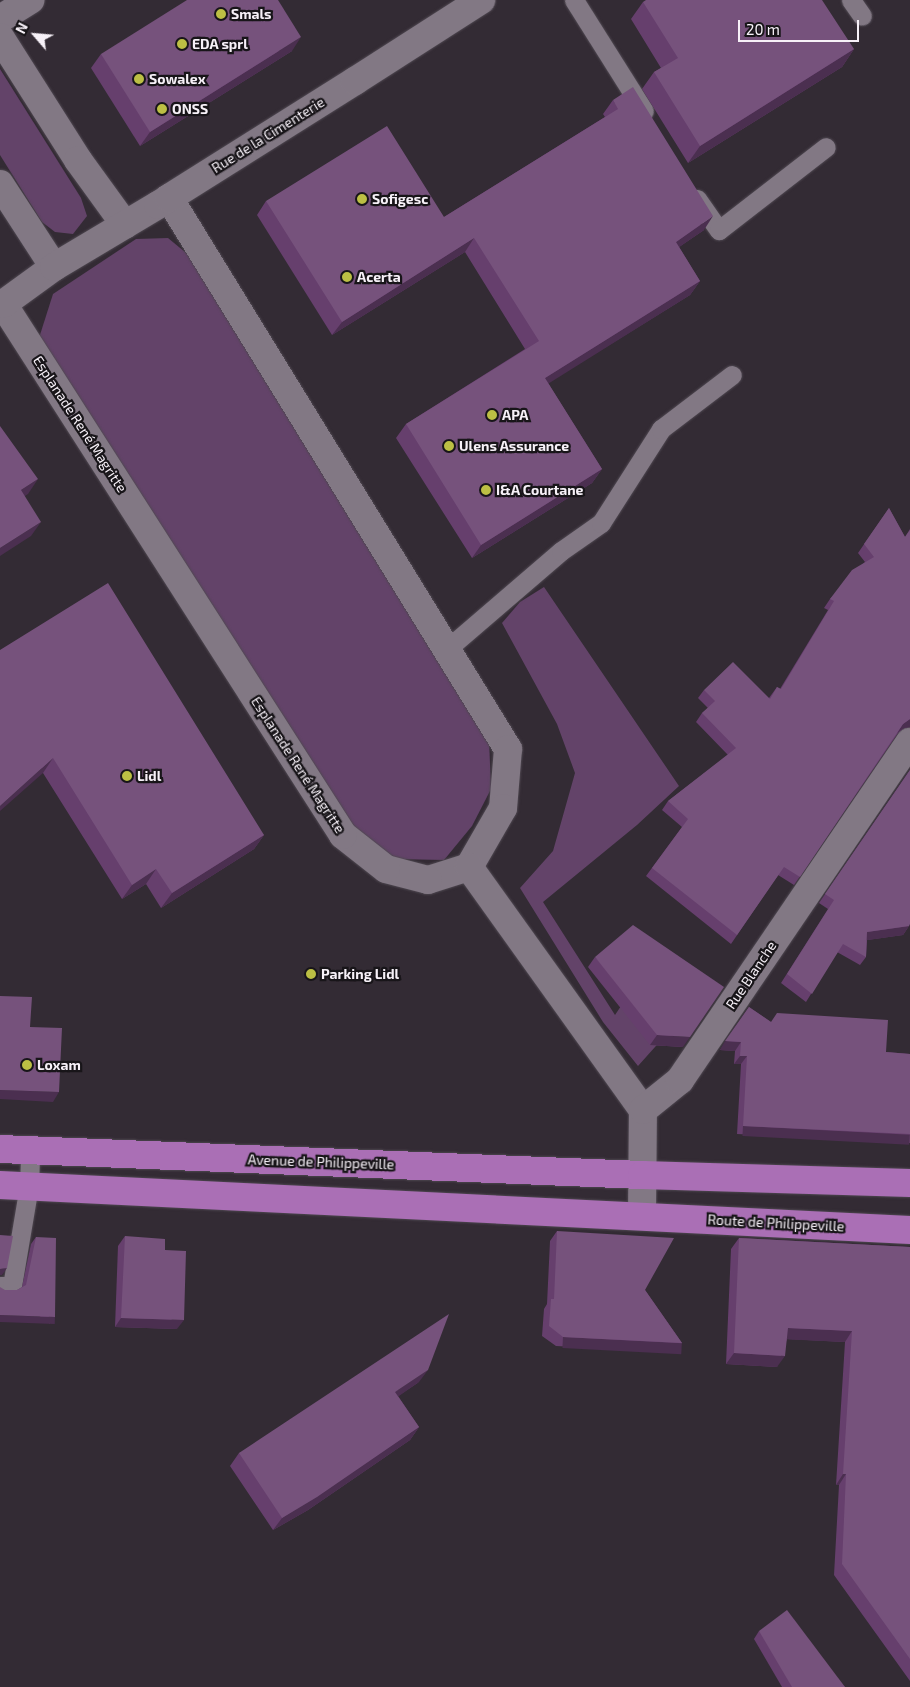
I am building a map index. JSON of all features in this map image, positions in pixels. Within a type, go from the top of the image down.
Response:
[{"type":"main road","name":"Avenue de Philippeville","points":[[0,1148],[642,1175]]},
{"type":"main road","points":[[642,1175],[910,1183]]},
{"type":"main road","points":[[0,1185],[642,1216]]},
{"type":"main road","name":"Route de Philippeville","points":[[642,1216],[910,1230]]},
{"type":"street","points":[[0,19],[30,0]]},
{"type":"street","name":"Rue de la Cimenterie","points":[[54,267],[169,198],[482,0]]},
{"type":"street","points":[[0,37],[78,160],[125,225]]},
{"type":"street","points":[[0,184],[54,267]]},
{"type":"street","points":[[169,198],[508,749],[503,808],[469,867],[643,1110],[642,1216]]},
{"type":"street","name":"Esplanade René Magritte","points":[[54,267],[4,304],[343,835],[386,869],[428,880],[469,867]]},
{"type":"street","name":"Rue Blanche","points":[[643,1110],[680,1080],[910,742]]},
{"type":"lane","points":[[574,0],[655,131]]},
{"type":"lane","points":[[851,0],[862,16]]},
{"type":"lane","points":[[686,181],[719,230],[826,147]]},
{"type":"lane","points":[[447,649],[561,551],[601,523],[661,429],[732,375]]},
{"type":"lane","points":[[0,1286],[12,1286],[29,1186],[30,1150]]},
{"type":"shaded area","points":[[0,69],[81,198],[87,216],[73,234],[55,232],[42,222],[0,155]]},
{"type":"shaded area","points":[[168,238],[191,257],[489,739],[491,789],[472,826],[444,860],[394,859],[358,834],[39,338],[53,294],[136,239]]},
{"type":"shaded area","points":[[544,587],[679,786],[637,825],[543,902],[615,1015],[627,997],[672,1028],[638,1066],[603,1022],[520,888],[553,851],[575,773],[557,724],[502,623],[520,602]]},
{"type":"building","points":[[187,0],[278,0],[301,37],[150,132],[101,54]]},
{"type":"building","points":[[646,0],[822,0],[854,49],[700,146],[654,72],[678,58],[643,2]]},
{"type":"building","points":[[633,87],[713,216],[676,242],[700,281],[545,378],[602,469],[481,545],[406,424],[539,341],[474,238],[342,322],[266,201],[387,126],[444,217],[618,109],[613,100]]},
{"type":"building","points":[[0,426],[38,479],[21,490],[41,522],[0,548]]},
{"type":"building","points":[[889,508],[905,537],[910,530],[910,719],[903,724],[800,877],[784,867],[737,935],[652,868],[688,819],[668,801],[736,748],[702,713],[715,701],[704,690],[733,662],[770,699],[777,687],[781,689],[834,601],[830,599],[852,570],[874,557],[864,544]]},
{"type":"building","name":"Lidl","points":[[108,583],[264,835],[172,893],[156,869],[132,885],[53,758],[0,806],[0,650]]},
{"type":"building","points":[[910,770],[910,924],[909,926],[867,932],[866,957],[843,944],[812,994],[787,974],[834,900],[825,894]]},
{"type":"building","points":[[633,925],[724,987],[690,1037],[657,1035],[595,957]]},
{"type":"building","name":"Loxam","points":[[0,996],[32,997],[30,1027],[62,1028],[59,1092],[0,1090]]},
{"type":"building","points":[[749,1007],[771,1022],[777,1013],[888,1020],[886,1052],[910,1054],[910,1134],[743,1126],[747,1056],[740,1056],[741,1042],[725,1041]]},
{"type":"building","points":[[557,1231],[674,1238],[645,1290],[682,1343],[563,1337],[549,1326],[551,1299],[554,1299]]},
{"type":"building","points":[[0,1235],[13,1236],[7,1268],[0,1269]]},
{"type":"building","points":[[125,1236],[165,1239],[165,1250],[186,1251],[184,1320],[121,1318]]},
{"type":"building","points":[[36,1237],[56,1238],[55,1317],[0,1315],[0,1287],[5,1290],[17,1290],[26,1285]]},
{"type":"building","points":[[739,1238],[910,1247],[910,1659],[842,1564],[846,1474],[843,1474],[852,1331],[788,1328],[785,1356],[734,1353]]},
{"type":"building","points":[[449,1314],[428,1370],[395,1392],[419,1427],[317,1497],[282,1518],[239,1453]]},
{"type":"building","points":[[787,1610],[845,1687],[792,1687],[759,1631]]},
{"type":"place","name":"Smals","points":[[221,14]]},
{"type":"place","name":"EDA sprl","points":[[182,44]]},
{"type":"place","name":"Sowalex","points":[[139,79]]},
{"type":"place","name":"ONSS","points":[[162,109]]},
{"type":"place","name":"Sofigesc","points":[[362,199]]},
{"type":"place","name":"Acerta","points":[[347,277]]},
{"type":"place","name":"APA","points":[[492,415]]},
{"type":"place","name":"Ulens Assurance","points":[[449,446]]},
{"type":"place","name":"I&A Courtane","points":[[486,490]]},
{"type":"place","name":"Lidl","points":[[127,776]]},
{"type":"place","name":"Parking Lidl","points":[[311,974]]},
{"type":"place","name":"Loxam","points":[[27,1065]]}]
